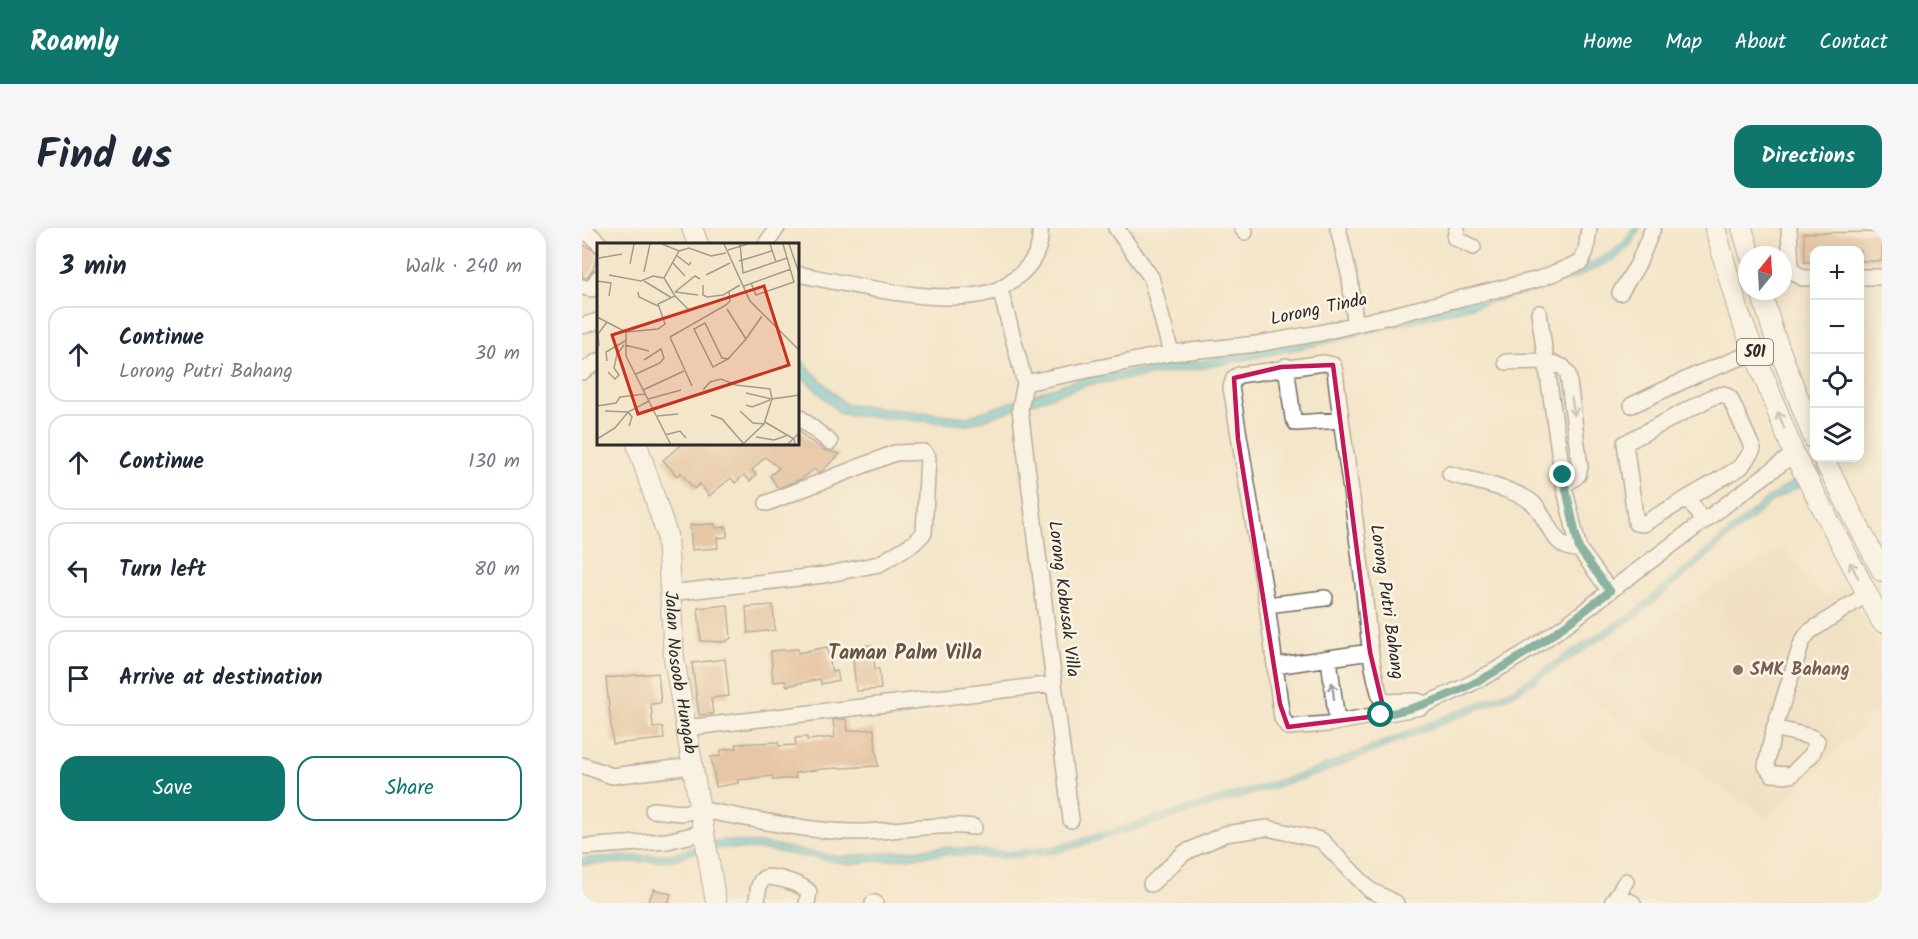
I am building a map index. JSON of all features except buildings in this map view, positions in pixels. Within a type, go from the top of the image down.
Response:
[{"type":"main road","name":"501","points":[[1715,228],[1739,313],[1794,454],[1882,622]]},
{"type":"main road","points":[[1742,228],[1747,246]]},
{"type":"main road","name":"501","points":[[1764,300],[1773,332],[1810,426]]},
{"type":"main road","name":"Jalan Nosoob Hungab","points":[[638,446],[664,522],[674,658],[716,903]]},
{"type":"main road","points":[[1825,463],[1882,571]]},
{"type":"street","points":[[583,228],[599,243]]},
{"type":"street","points":[[767,243],[777,228]]},
{"type":"street","points":[[800,274],[891,290],[951,297],[982,294],[1000,289],[1024,271],[1033,260],[1040,244],[1040,228]]},
{"type":"street","points":[[1116,228],[1151,277],[1171,353]]},
{"type":"street","points":[[1341,228],[1355,323]]},
{"type":"street","points":[[1457,228],[1455,238],[1473,247]]},
{"type":"street","name":"Lorong Tinda","points":[[1022,396],[1171,353],[1257,344],[1320,333],[1506,287],[1581,262],[1584,257],[1588,228]]},
{"type":"street","points":[[1620,293],[1638,264],[1653,228]]},
{"type":"street","points":[[1789,228],[1791,270],[1803,278],[1810,278]]},
{"type":"street","points":[[1864,277],[1882,277]]},
{"type":"street","points":[[582,287],[592,290],[597,280]]},
{"type":"street","name":"Lorong Kobusak Villa","points":[[1000,289],[1022,396],[1071,820]]},
{"type":"street","points":[[1539,313],[1564,486],[1579,549],[1610,591],[1794,454]]},
{"type":"street","points":[[582,326],[597,321]]},
{"type":"street","points":[[1632,405],[1698,374],[1755,352]]},
{"type":"street","points":[[1506,362],[1547,361]]},
{"type":"street","points":[[582,372],[597,362]]},
{"type":"street","name":"Lorong Putri Bahang","points":[[1383,708],[1370,652],[1333,365],[1324,363],[1286,366],[1239,375],[1234,378],[1231,387],[1267,605],[1282,718],[1288,726],[1337,722],[1383,708],[1418,701],[1425,704],[1482,679],[1558,631],[1610,591]]},
{"type":"street","points":[[1286,366],[1293,418],[1296,423],[1341,420]]},
{"type":"street","points":[[1724,394],[1730,398],[1753,449],[1740,467],[1688,498],[1643,524],[1636,523],[1625,443],[1712,397],[1724,394]]},
{"type":"street","points":[[800,418],[830,442]]},
{"type":"street","points":[[670,593],[824,575],[879,564],[914,543],[924,533],[928,457],[924,452],[917,450],[895,453],[767,503]]},
{"type":"street","points":[[1450,474],[1529,500],[1559,542],[1568,549],[1579,549]]},
{"type":"street","points":[[1688,498],[1703,522]]},
{"type":"street","points":[[1774,728],[1802,642],[1809,632],[1867,594]]},
{"type":"street","points":[[1267,605],[1325,598]]},
{"type":"street","points":[[1275,666],[1370,652]]},
{"type":"street","points":[[1329,659],[1337,722]]},
{"type":"street","points":[[685,728],[1054,684]]},
{"type":"street","points":[[582,765],[602,773],[623,776],[692,766]]},
{"type":"street","points":[[653,810],[681,813],[701,810],[831,831],[886,831],[956,825],[975,827]]},
{"type":"street","points":[[1151,884],[1184,853],[1225,834],[1267,828],[1321,840],[1370,890],[1396,903]]},
{"type":"street","points":[[582,847],[667,841],[706,841]]},
{"type":"street","points":[[757,903],[759,886],[768,877],[802,885],[809,892],[807,903]]},
{"type":"street","points":[[1626,881],[1615,899],[1633,903]]},
{"type":"highlighted area","points":[[1333,365],[1370,652],[1385,715],[1288,727],[1280,704],[1238,439],[1234,378],[1281,367]]},
{"type":"shaded area","name":"SMK Bahang","points":[[1784,548],[1826,598],[1847,585],[1882,653],[1882,706],[1767,818],[1569,687],[1688,602]]},
{"type":"water","points":[[1633,228],[1640,228],[1631,244],[1618,257],[1578,277],[1519,295],[1341,340],[1204,368],[1086,385],[968,425],[841,414],[800,375],[800,359],[845,404],[967,417],[1085,377],[1202,361],[1360,326],[1585,266],[1619,246]]},
{"type":"water","points":[[1831,462],[1844,462],[1771,502],[1639,615],[1515,694],[1319,774],[1056,853],[1005,858],[945,854],[850,864],[766,850],[723,848],[689,854],[673,860],[582,865],[582,858],[673,854],[721,840],[767,844],[840,857],[944,847],[1006,852],[1055,847],[1316,769],[1513,689],[1635,611],[1768,498],[1792,482]]},
{"type":"place","name":"SMK Bahang","points":[[1738,670]]},
{"type":"district","name":"Taman Palm Villa","points":[[905,654]]},
{"type":"route","points":[[1381,715],[1421,707],[1482,679],[1558,631],[1610,591],[1579,549],[1563,475]]}]
